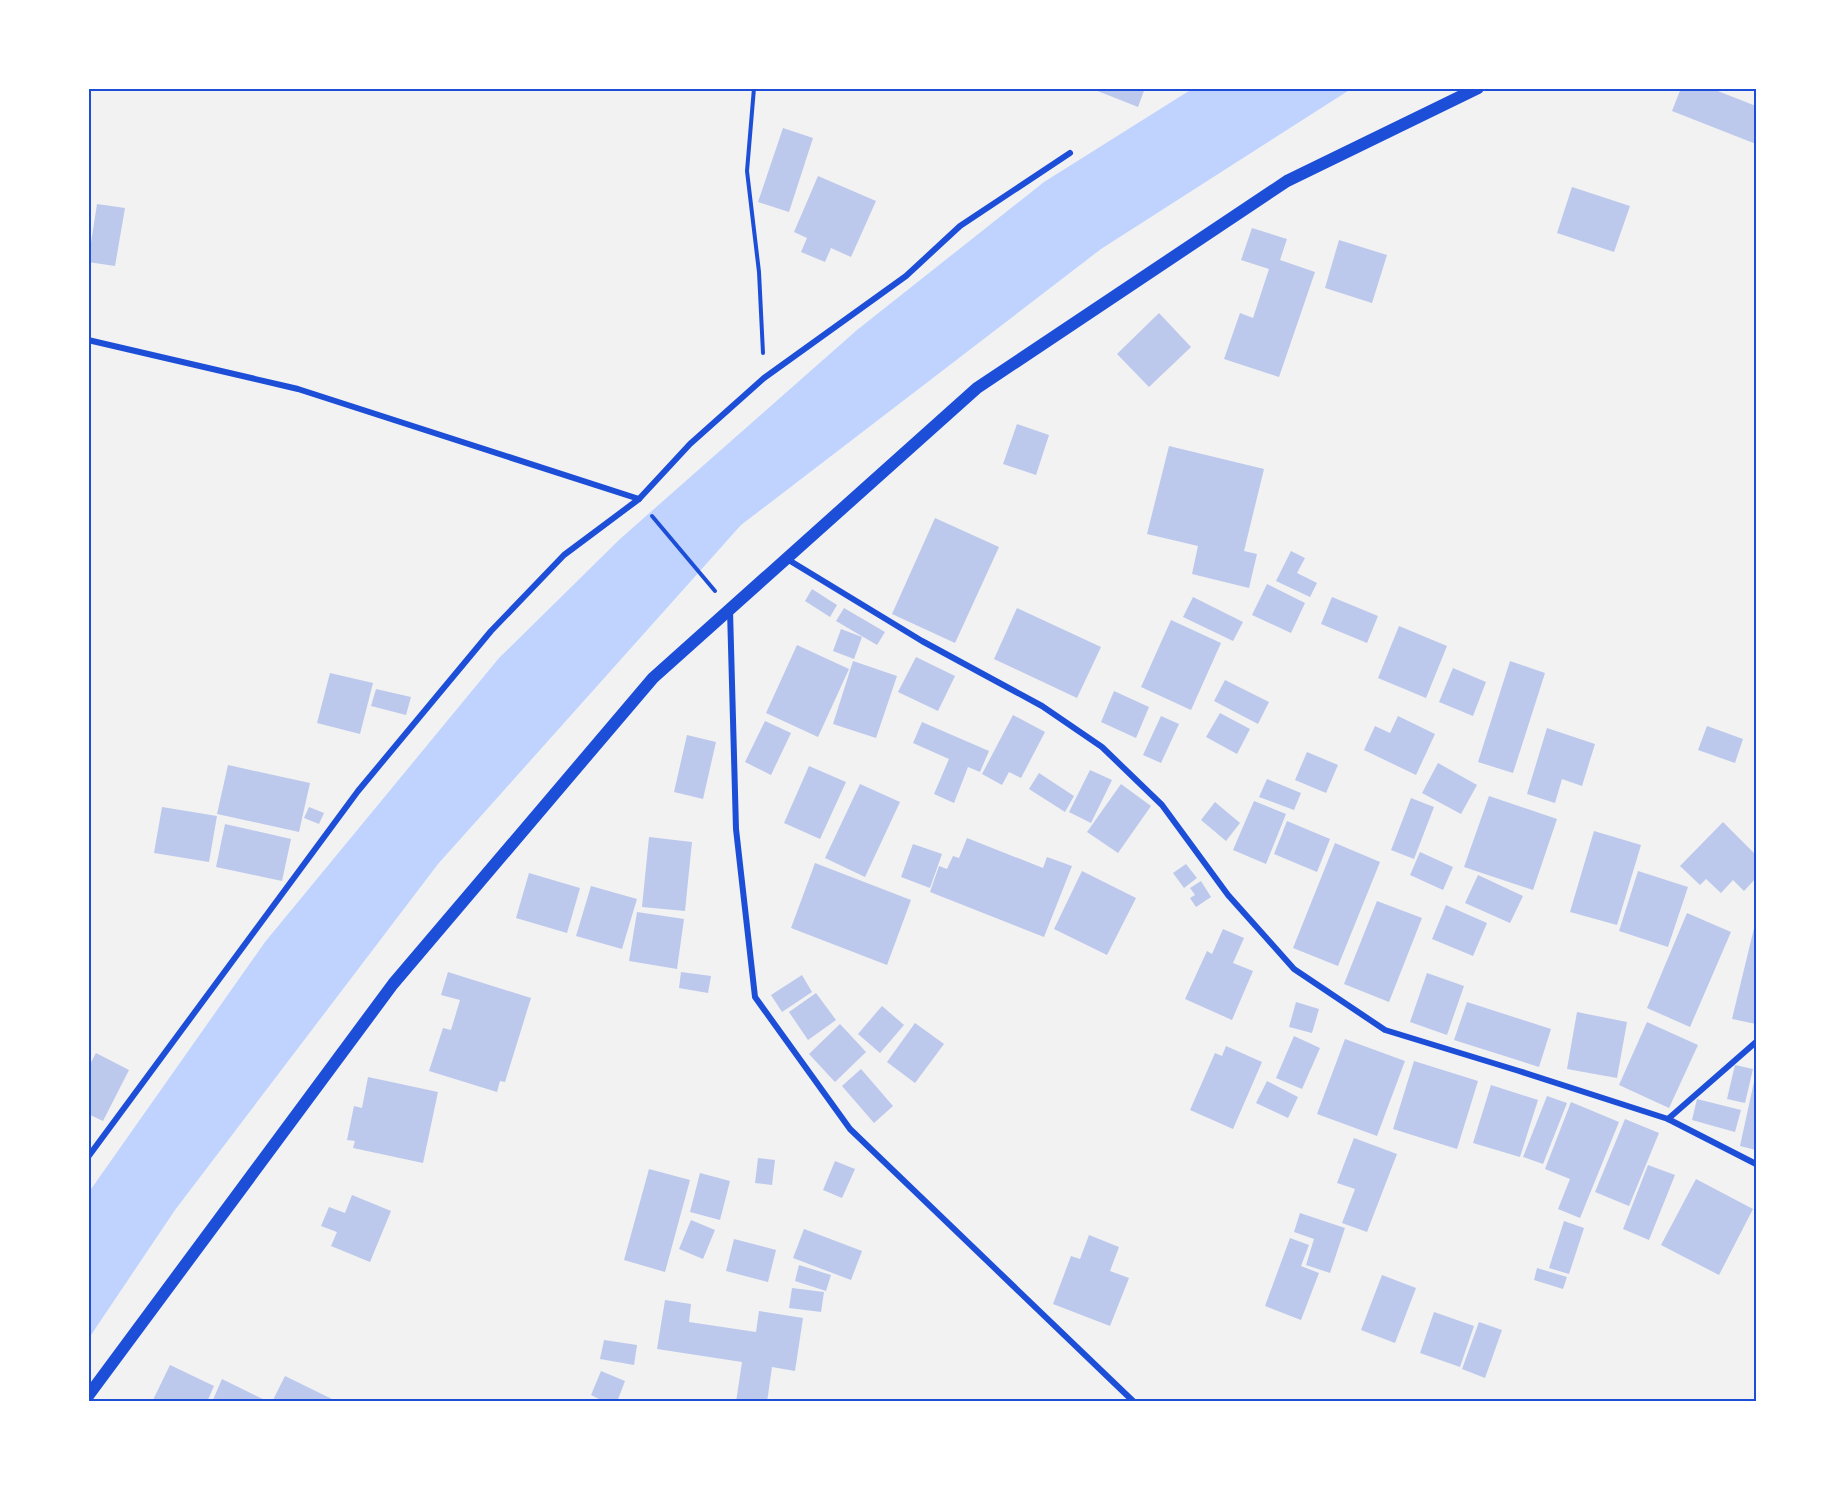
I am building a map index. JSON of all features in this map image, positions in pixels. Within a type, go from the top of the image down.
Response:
[{"type":"main road","points":[[88,1396],[393,984],[653,678],[977,388],[1287,181],[1478,88]]},
{"type":"street","points":[[88,1157],[358,791],[484,640],[564,555],[639,499],[690,444],[764,378],[906,276],[960,226],[1070,153]]},
{"type":"street","points":[[88,340],[298,389],[639,499]]},
{"type":"street","points":[[787,559],[922,641],[1042,706],[1102,747],[1162,805],[1228,895],[1293,969],[1385,1030],[1668,1119],[1756,1164]]},
{"type":"street","points":[[730,609],[736,829],[755,997],[850,1129],[1134,1401]]},
{"type":"street","points":[[1668,1119],[1756,1042]]},
{"type":"path","points":[[754,88],[747,171],[759,272],[764,378]]},
{"type":"path","points":[[639,499],[730,609]]},
{"type":"water","points":[[1192,89],[1351,89],[1101,249],[741,525],[438,864],[175,1210],[89,1338],[89,1192],[265,942],[499,658],[620,539],[857,330],[1044,182]]},
{"type":"building","points":[[1090,88],[1145,88],[1138,107]]},
{"type":"building","points":[[1681,88],[1710,88],[1756,106],[1756,144],[1672,111]]},
{"type":"building","points":[[783,128],[813,138],[789,212],[758,202]]},
{"type":"building","points":[[818,176],[876,201],[851,257],[831,248],[825,262],[801,252],[807,238],[794,232]]},
{"type":"building","points":[[1572,187],[1630,206],[1614,252],[1557,233]]},
{"type":"building","points":[[97,204],[125,208],[115,266],[88,262]]},
{"type":"building","points":[[1252,228],[1287,239],[1280,260],[1315,272],[1279,377],[1224,359],[1240,313],[1253,318],[1269,269],[1241,260]]},
{"type":"building","points":[[1339,240],[1387,255],[1372,303],[1325,288]]},
{"type":"building","points":[[1159,313],[1191,347],[1149,387],[1117,354]]},
{"type":"building","points":[[1017,424],[1049,435],[1036,475],[1003,464]]},
{"type":"building","points":[[1169,446],[1264,469],[1244,551],[1257,554],[1249,588],[1192,574],[1198,546],[1147,534]]},
{"type":"building","points":[[935,518],[999,547],[955,643],[892,614]]},
{"type":"building","points":[[1291,551],[1305,558],[1297,573],[1317,583],[1310,597],[1276,581]]},
{"type":"building","points":[[1267,584],[1305,603],[1291,633],[1252,615]]},
{"type":"building","points":[[812,589],[837,605],[830,617],[805,601]]},
{"type":"building","points":[[1193,597],[1243,622],[1233,641],[1183,617]]},
{"type":"building","points":[[1332,597],[1378,616],[1367,643],[1321,624]]},
{"type":"building","points":[[844,608],[885,632],[877,645],[836,621]]},
{"type":"building","points":[[1017,608],[1101,647],[1077,698],[994,659]]},
{"type":"building","points":[[1171,620],[1221,643],[1191,710],[1141,687]]},
{"type":"building","points":[[1399,626],[1447,646],[1426,698],[1378,678]]},
{"type":"building","points":[[841,629],[862,637],[854,659],[833,651]]},
{"type":"building","points":[[797,645],[849,669],[818,737],[766,713]]},
{"type":"building","points":[[916,657],[955,676],[938,711],[898,692]]},
{"type":"building","points":[[853,661],[897,676],[876,738],[833,724]]},
{"type":"building","points":[[1510,661],[1545,673],[1513,773],[1478,762]]},
{"type":"building","points":[[1453,668],[1486,682],[1473,716],[1439,702]]},
{"type":"building","points":[[330,673],[373,683],[360,734],[317,723]]},
{"type":"building","points":[[1225,680],[1269,702],[1258,724],[1214,701]]},
{"type":"building","points":[[376,689],[411,697],[406,715],[371,706]]},
{"type":"building","points":[[1114,691],[1149,707],[1136,738],[1101,722]]},
{"type":"building","points":[[1220,713],[1250,729],[1237,754],[1206,737]]},
{"type":"building","points":[[1013,715],[1045,732],[1021,778],[1009,772],[1002,785],[982,774]]},
{"type":"building","points":[[1161,716],[1179,724],[1161,763],[1143,755]]},
{"type":"building","points":[[1398,716],[1435,734],[1416,775],[1364,750],[1375,726],[1390,733]]},
{"type":"building","points":[[765,721],[791,733],[771,775],[745,762]]},
{"type":"building","points":[[922,722],[989,751],[980,772],[968,767],[954,803],[934,794],[949,759],[913,743]]},
{"type":"building","points":[[1707,726],[1743,739],[1735,763],[1698,750]]},
{"type":"building","points":[[1547,728],[1595,744],[1582,786],[1562,779],[1555,803],[1527,794]]},
{"type":"building","points":[[687,735],[716,742],[703,799],[674,792]]},
{"type":"building","points":[[1307,752],[1338,765],[1326,793],[1295,780]]},
{"type":"building","points":[[1438,763],[1477,785],[1461,814],[1422,793]]},
{"type":"building","points":[[228,765],[310,783],[299,832],[217,814]]},
{"type":"building","points":[[809,766],[846,782],[820,839],[784,823]]},
{"type":"building","points":[[1090,770],[1112,780],[1091,823],[1069,812]]},
{"type":"building","points":[[1039,773],[1074,796],[1065,812],[1029,789]]},
{"type":"building","points":[[1267,779],[1301,793],[1294,810],[1259,797]]},
{"type":"building","points":[[860,784],[900,802],[865,877],[825,858]]},
{"type":"building","points":[[1121,784],[1151,806],[1118,853],[1087,832]]},
{"type":"building","points":[[1489,796],[1557,819],[1533,890],[1464,867]]},
{"type":"building","points":[[1411,798],[1434,807],[1414,859],[1391,850]]},
{"type":"building","points":[[1254,801],[1286,814],[1266,864],[1233,850]]},
{"type":"building","points":[[1215,802],[1240,823],[1226,841],[1201,820]]},
{"type":"building","points":[[162,807],[217,816],[209,862],[154,853]]},
{"type":"building","points":[[309,807],[324,813],[319,824],[304,818]]},
{"type":"building","points":[[1287,821],[1330,839],[1317,872],[1274,854]]},
{"type":"building","points":[[1723,822],[1756,855],[1756,878],[1744,891],[1733,880],[1721,893],[1706,879],[1700,885],[1680,866]]},
{"type":"building","points":[[225,824],[291,839],[282,881],[216,867]]},
{"type":"building","points":[[1594,831],[1641,845],[1617,925],[1570,912]]},
{"type":"building","points":[[649,837],[692,842],[685,911],[642,907]]},
{"type":"building","points":[[967,838],[1043,868],[1047,857],[1072,866],[1044,937],[930,892],[939,866],[947,869],[953,856],[959,858]]},
{"type":"building","points":[[1335,843],[1380,862],[1338,966],[1293,948]]},
{"type":"building","points":[[913,844],[942,854],[930,888],[901,877]]},
{"type":"building","points":[[1420,852],[1453,867],[1443,890],[1410,875]]},
{"type":"building","points":[[815,863],[911,900],[887,965],[791,928]]},
{"type":"building","points":[[1186,864],[1197,878],[1184,888],[1173,873]]},
{"type":"building","points":[[1082,871],[1136,898],[1107,955],[1054,929]]},
{"type":"building","points":[[1638,871],[1688,887],[1668,947],[1619,931]]},
{"type":"building","points":[[529,873],[580,888],[567,933],[516,918]]},
{"type":"building","points":[[1478,875],[1523,896],[1510,923],[1465,903]]},
{"type":"building","points":[[1201,881],[1211,897],[1196,907],[1190,898],[1195,895],[1190,888]]},
{"type":"building","points":[[591,886],[637,899],[622,949],[576,936]]},
{"type":"building","points":[[1377,901],[1422,918],[1389,1002],[1344,984]]},
{"type":"building","points":[[1446,905],[1487,923],[1473,956],[1432,939]]},
{"type":"building","points":[[637,912],[684,919],[677,969],[629,961]]},
{"type":"building","points":[[1687,913],[1731,932],[1690,1027],[1647,1008]]},
{"type":"building","points":[[1756,920],[1756,1024],[1732,1019]]},
{"type":"building","points":[[1223,929],[1244,938],[1233,963],[1253,971],[1232,1020],[1185,999],[1207,951],[1212,954]]},
{"type":"building","points":[[448,972],[531,998],[505,1082],[500,1081],[497,1092],[429,1071],[443,1028],[451,1030],[460,1000],[441,995]]},
{"type":"building","points":[[681,972],[711,976],[708,993],[679,988]]},
{"type":"building","points":[[1427,973],[1464,986],[1447,1035],[1410,1022]]},
{"type":"building","points":[[802,975],[812,992],[782,1012],[771,995]]},
{"type":"building","points":[[816,993],[836,1020],[808,1040],[789,1012]]},
{"type":"building","points":[[1296,1002],[1319,1009],[1312,1033],[1289,1027]]},
{"type":"building","points":[[1467,1002],[1551,1029],[1539,1067],[1454,1040]]},
{"type":"building","points":[[882,1006],[904,1025],[880,1053],[858,1034]]},
{"type":"building","points":[[1577,1012],[1627,1022],[1617,1078],[1567,1069]]},
{"type":"building","points":[[1647,1022],[1698,1045],[1669,1108],[1619,1085]]},
{"type":"building","points":[[915,1023],[944,1044],[915,1083],[887,1062]]},
{"type":"building","points":[[840,1024],[866,1052],[835,1082],[809,1054]]},
{"type":"building","points":[[1294,1036],[1320,1048],[1302,1089],[1276,1078]]},
{"type":"building","points":[[1345,1039],[1405,1061],[1377,1136],[1317,1114]]},
{"type":"building","points":[[1226,1046],[1262,1062],[1233,1129],[1190,1110],[1215,1053],[1222,1056]]},
{"type":"building","points":[[96,1053],[129,1070],[103,1121],[88,1114],[88,1068]]},
{"type":"building","points":[[1414,1061],[1478,1081],[1457,1149],[1393,1129]]},
{"type":"building","points":[[1735,1065],[1753,1069],[1745,1103],[1727,1099]]},
{"type":"building","points":[[861,1069],[893,1106],[874,1123],[842,1086]]},
{"type":"building","points":[[368,1077],[438,1092],[423,1163],[353,1148],[355,1141],[347,1140],[354,1106],[362,1108]]},
{"type":"building","points":[[1756,1077],[1756,1150],[1740,1146]]},
{"type":"building","points":[[1267,1081],[1298,1097],[1288,1118],[1256,1103]]},
{"type":"building","points":[[1491,1085],[1538,1100],[1520,1157],[1473,1143]]},
{"type":"building","points":[[1547,1096],[1567,1103],[1543,1164],[1523,1157]]},
{"type":"building","points":[[1697,1099],[1741,1110],[1735,1132],[1692,1120]]},
{"type":"building","points":[[1571,1102],[1619,1122],[1580,1218],[1558,1209],[1570,1179],[1545,1169]]},
{"type":"building","points":[[1625,1119],[1659,1133],[1629,1206],[1595,1192]]},
{"type":"building","points":[[1354,1138],[1397,1154],[1367,1232],[1342,1223],[1355,1189],[1337,1183]]},
{"type":"building","points":[[758,1158],[775,1160],[772,1185],[755,1183]]},
{"type":"building","points":[[835,1161],[855,1169],[842,1198],[823,1190]]},
{"type":"building","points":[[1648,1165],[1675,1175],[1649,1240],[1623,1229]]},
{"type":"building","points":[[649,1169],[690,1180],[665,1272],[624,1260]]},
{"type":"building","points":[[700,1173],[730,1181],[720,1220],[690,1212]]},
{"type":"building","points":[[1696,1179],[1753,1209],[1719,1275],[1661,1245]]},
{"type":"building","points":[[352,1195],[391,1211],[370,1262],[331,1246],[337,1232],[321,1226],[329,1207],[345,1213]]},
{"type":"building","points":[[1300,1213],[1345,1228],[1330,1273],[1306,1265],[1314,1239],[1294,1232]]},
{"type":"building","points":[[691,1220],[715,1230],[703,1259],[679,1249]]},
{"type":"building","points":[[1564,1221],[1584,1228],[1569,1274],[1549,1268]]},
{"type":"building","points":[[804,1229],[862,1251],[851,1280],[793,1258]]},
{"type":"building","points":[[1089,1235],[1119,1247],[1110,1271],[1129,1278],[1110,1326],[1053,1304],[1071,1256],[1080,1259]]},
{"type":"building","points":[[1290,1238],[1309,1245],[1301,1266],[1319,1273],[1301,1320],[1265,1306]]},
{"type":"building","points":[[734,1239],[776,1250],[768,1282],[726,1271]]},
{"type":"building","points":[[799,1265],[831,1275],[826,1291],[795,1281]]},
{"type":"building","points":[[1537,1268],[1567,1277],[1563,1289],[1534,1280]]},
{"type":"building","points":[[1382,1275],[1416,1288],[1395,1343],[1361,1330]]},
{"type":"building","points":[[792,1288],[824,1292],[821,1312],[789,1308]]},
{"type":"building","points":[[665,1300],[691,1304],[689,1322],[756,1332],[759,1311],[803,1318],[795,1371],[772,1367],[767,1402],[736,1402],[742,1362],[657,1349]]},
{"type":"building","points":[[1434,1312],[1474,1326],[1460,1367],[1420,1353]]},
{"type":"building","points":[[1479,1322],[1502,1330],[1485,1378],[1462,1369]]},
{"type":"building","points":[[604,1340],[637,1345],[634,1365],[600,1359]]},
{"type":"building","points":[[170,1365],[214,1386],[207,1402],[152,1402]]},
{"type":"building","points":[[601,1371],[625,1381],[617,1402],[605,1402],[591,1395]]},
{"type":"building","points":[[285,1376],[334,1400],[333,1402],[272,1402]]},
{"type":"building","points":[[222,1379],[269,1402],[212,1402]]}]
